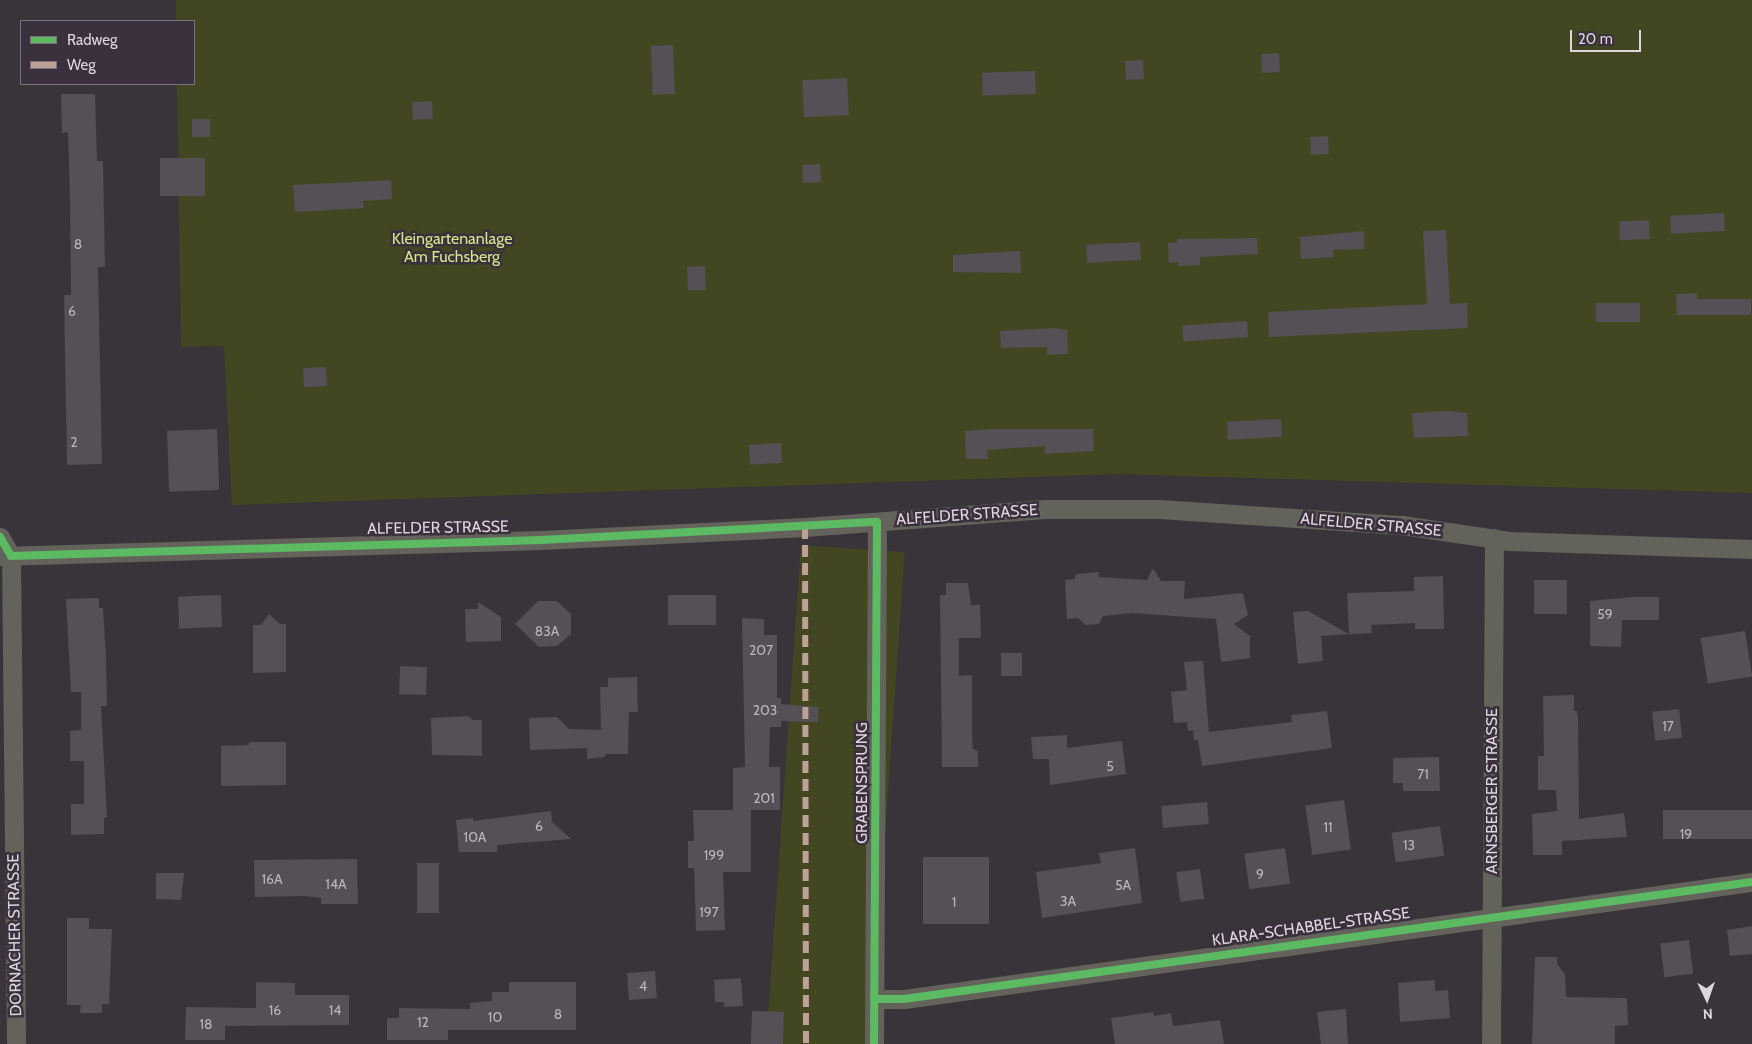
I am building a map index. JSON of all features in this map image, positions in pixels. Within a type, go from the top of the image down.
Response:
[{"type":"street","name":"ALFELDER STRASSE","points":[[5,556],[550,539],[877,522],[1044,509],[1159,509],[1402,525],[1509,541],[1752,549]]},
{"type":"street","name":"GRABENSPRUNG","points":[[874,1044],[877,522]]},
{"type":"street","points":[[0,537],[5,556]]},
{"type":"street","name":"ARNSBERGER STRASSE","points":[[1491,1044],[1494,538]]},
{"type":"street","name":"DORNACHER STRASSE","points":[[5,556],[16,1044]]},
{"type":"street","name":"KLARA-SCHABBEL-STRASSE","points":[[875,999],[904,999],[1491,916],[1752,882]]},
{"type":"green space","name":"Kleingartenanlage Am Fuchsberg","points":[[176,0],[1752,0],[1752,493],[1117,474],[232,505],[224,346],[181,347],[177,85],[195,85],[195,20],[176,20]]},
{"type":"green space","points":[[801,545],[905,552],[870,1044],[766,1043]]},
{"type":"building","points":[[673,45],[675,94],[653,95],[651,46]]},
{"type":"building","points":[[1279,53],[1280,72],[1262,73],[1261,54]]},
{"type":"building","points":[[1143,60],[1144,79],[1126,80],[1125,61]]},
{"type":"building","points":[[1035,71],[1036,94],[983,96],[982,73]]},
{"type":"building","points":[[847,78],[849,115],[804,117],[802,80]]},
{"type":"building","points":[[61,94],[95,94],[97,161],[103,161],[105,267],[98,267],[102,464],[67,465],[64,295],[71,295],[70,200],[68,132],[62,133]]},
{"type":"building","points":[[432,101],[433,119],[413,120],[412,102]]},
{"type":"building","points":[[192,119],[210,119],[210,137],[192,137]]},
{"type":"building","points":[[1328,136],[1329,154],[1311,155],[1310,137]]},
{"type":"building","points":[[160,158],[205,158],[205,196],[160,196]]},
{"type":"building","points":[[820,164],[821,182],[803,183],[802,165]]},
{"type":"building","points":[[391,180],[392,199],[363,201],[364,208],[295,212],[293,185]]},
{"type":"building","points":[[1724,213],[1725,231],[1671,234],[1670,216]]},
{"type":"building","points":[[1649,220],[1650,239],[1620,241],[1619,222]]},
{"type":"building","points":[[1446,230],[1450,304],[1467,303],[1468,328],[1269,337],[1268,312],[1427,304],[1423,231]]},
{"type":"building","points":[[1364,231],[1364,249],[1333,250],[1334,257],[1301,259],[1300,237]]},
{"type":"building","points":[[1257,238],[1258,254],[1200,257],[1200,265],[1178,266],[1178,262],[1169,263],[1168,243],[1177,243],[1177,239]]},
{"type":"building","points":[[1140,242],[1141,260],[1087,263],[1086,245]]},
{"type":"building","points":[[1020,251],[1021,273],[953,272],[953,255]]},
{"type":"building","points":[[705,266],[706,290],[688,291],[687,267]]},
{"type":"building","points":[[1697,293],[1697,299],[1751,299],[1751,315],[1677,315],[1676,294]]},
{"type":"building","points":[[1596,303],[1640,303],[1640,322],[1596,322]]},
{"type":"building","points":[[1247,321],[1248,337],[1183,341],[1182,326]]},
{"type":"building","points":[[1055,328],[1067,330],[1068,354],[1047,355],[1047,347],[1001,348],[1000,331]]},
{"type":"building","points":[[326,367],[327,386],[304,387],[303,368]]},
{"type":"building","points":[[1447,411],[1467,413],[1468,436],[1414,438],[1412,413]]},
{"type":"building","points":[[1281,419],[1282,437],[1228,440],[1227,422]]},
{"type":"building","points":[[217,429],[219,490],[169,492],[167,431]]},
{"type":"building","points":[[992,429],[1093,429],[1094,451],[1045,454],[1045,446],[987,450],[988,459],[966,459],[965,431]]},
{"type":"building","points":[[781,443],[782,463],[750,465],[749,445]]},
{"type":"building","points":[[1153,568],[1161,581],[1185,581],[1184,599],[1243,593],[1248,615],[1234,624],[1250,636],[1250,658],[1221,662],[1216,619],[1132,613],[1103,616],[1099,624],[1086,625],[1078,618],[1067,619],[1065,580],[1075,579],[1076,574],[1099,572],[1099,577],[1147,580]]},
{"type":"building","points":[[1443,576],[1444,629],[1415,629],[1415,623],[1371,625],[1372,633],[1321,636],[1323,661],[1298,664],[1293,612],[1308,611],[1349,634],[1347,593],[1414,591],[1414,577]]},
{"type":"building","points":[[1534,580],[1567,580],[1567,614],[1534,614]]},
{"type":"building","points":[[946,583],[968,583],[971,605],[980,605],[981,638],[959,638],[959,676],[972,675],[973,749],[978,751],[978,767],[942,767],[940,595],[946,595]]},
{"type":"building","points":[[221,595],[222,627],[179,628],[178,597]]},
{"type":"building","points":[[668,595],[716,595],[716,625],[668,625]]},
{"type":"building","points":[[1632,597],[1659,597],[1659,620],[1622,620],[1621,647],[1590,646],[1590,601]]},
{"type":"building","points":[[99,598],[99,608],[103,608],[106,658],[107,706],[101,706],[107,817],[104,818],[104,834],[71,835],[71,804],[84,804],[84,761],[70,761],[70,731],[81,730],[81,692],[71,692],[66,599]]},
{"type":"building","points":[[538,601],[557,601],[571,614],[571,634],[557,646],[539,647],[515,624]]},
{"type":"building","points":[[478,602],[501,617],[501,641],[466,642],[465,609],[478,609]]},
{"type":"building","points":[[269,614],[280,624],[286,624],[286,672],[253,673],[253,625],[261,625]]},
{"type":"building","points":[[742,618],[764,619],[764,635],[777,635],[777,698],[781,698],[781,704],[818,707],[818,722],[781,721],[781,727],[770,727],[769,767],[780,767],[780,810],[751,810],[751,872],[723,872],[725,930],[696,931],[694,868],[688,868],[688,841],[694,841],[693,810],[733,810],[733,768],[745,767]]},
{"type":"building","points":[[1745,631],[1752,676],[1708,683],[1701,638]]},
{"type":"building","points":[[1001,653],[1022,653],[1022,676],[1001,676]]},
{"type":"building","points":[[1203,661],[1209,732],[1292,722],[1291,715],[1327,711],[1332,748],[1202,766],[1198,740],[1194,740],[1193,730],[1188,731],[1187,722],[1174,723],[1171,692],[1187,690],[1184,662]]},
{"type":"building","points":[[400,666],[427,667],[426,695],[399,694]]},
{"type":"building","points":[[637,677],[638,712],[629,712],[628,754],[605,754],[605,757],[587,759],[587,748],[530,750],[529,718],[557,717],[569,729],[601,730],[600,687],[608,687],[608,678]]},
{"type":"building","points":[[1574,695],[1574,711],[1577,711],[1578,718],[1579,819],[1624,813],[1627,837],[1562,841],[1562,855],[1533,855],[1532,814],[1557,811],[1556,790],[1538,790],[1538,756],[1544,756],[1543,696]]},
{"type":"building","points":[[1679,709],[1682,738],[1655,741],[1652,712]]},
{"type":"building","points":[[468,716],[473,720],[482,720],[482,756],[432,755],[431,718]]},
{"type":"building","points":[[1067,735],[1067,748],[1122,741],[1126,774],[1050,785],[1049,759],[1033,759],[1031,737]]},
{"type":"building","points":[[249,742],[286,742],[286,785],[221,786],[221,746],[249,745]]},
{"type":"building","points":[[1439,757],[1440,791],[1403,791],[1403,783],[1393,783],[1393,758]]},
{"type":"building","points":[[1344,800],[1351,850],[1312,855],[1305,805]]},
{"type":"building","points":[[1207,802],[1209,824],[1163,828],[1161,806]]},
{"type":"building","points":[[1663,810],[1752,810],[1752,839],[1663,839]]},
{"type":"building","points":[[551,811],[552,822],[571,839],[497,845],[497,852],[459,852],[456,820],[473,818],[474,821]]},
{"type":"building","points":[[1440,826],[1444,856],[1396,863],[1391,833]]},
{"type":"building","points":[[1135,848],[1142,903],[1042,918],[1036,872],[1101,863],[1099,853]]},
{"type":"building","points":[[1285,848],[1290,884],[1249,889],[1244,854]]},
{"type":"building","points":[[923,857],[989,857],[989,924],[923,924]]},
{"type":"building","points":[[357,859],[358,904],[321,904],[321,898],[305,896],[255,897],[254,860]]},
{"type":"building","points":[[417,863],[439,863],[439,913],[417,913]]},
{"type":"building","points":[[1200,869],[1204,899],[1180,902],[1176,872]]},
{"type":"building","points":[[156,873],[184,873],[181,900],[156,899]]},
{"type":"building","points":[[67,918],[89,918],[89,929],[112,929],[109,1004],[102,1004],[102,1013],[80,1013],[81,1005],[67,1005]]},
{"type":"building","points":[[1752,926],[1752,954],[1730,956],[1727,930]]},
{"type":"building","points":[[1689,940],[1693,974],[1664,977],[1660,944]]},
{"type":"building","points":[[1535,957],[1557,957],[1557,964],[1565,974],[1566,997],[1627,998],[1628,1025],[1615,1026],[1615,1044],[1532,1044]]},
{"type":"building","points":[[655,971],[657,998],[629,1000],[627,973]]},
{"type":"building","points":[[741,978],[743,1006],[724,1007],[724,1002],[715,1002],[714,980]]},
{"type":"building","points":[[1435,980],[1435,991],[1448,990],[1450,1018],[1400,1022],[1398,983]]},
{"type":"building","points":[[256,982],[295,983],[295,995],[349,995],[349,1025],[225,1026],[225,1040],[185,1040],[186,1007],[256,1008]]},
{"type":"building","points":[[509,982],[576,982],[576,1030],[448,1030],[448,1040],[387,1040],[387,1018],[399,1018],[399,1008],[470,1009],[470,1003],[492,1001],[492,992],[509,992]]},
{"type":"building","points":[[1346,1009],[1348,1044],[1321,1044],[1317,1012]]},
{"type":"building","points":[[752,1011],[784,1012],[783,1044],[751,1044]]},
{"type":"building","points":[[1153,1012],[1154,1016],[1171,1013],[1173,1026],[1220,1020],[1224,1044],[1115,1044],[1111,1018]]},
{"type":"marked path","points":[[805,527],[806,1044]]},
{"type":"cycle path","points":[[0,537],[11,556],[541,540],[877,522],[874,1044]]},
{"type":"cycle path","points":[[875,999],[904,999],[1752,882]]}]
